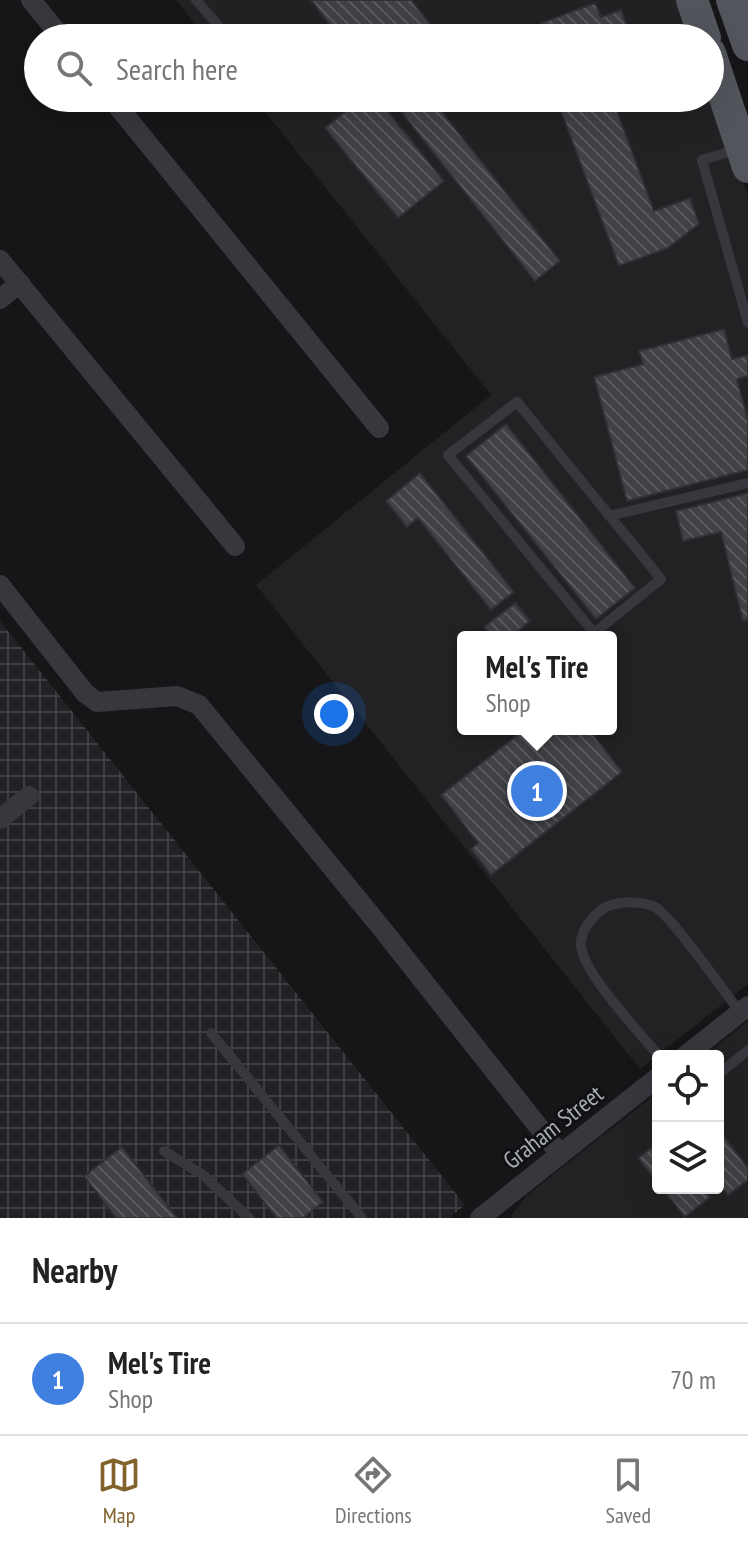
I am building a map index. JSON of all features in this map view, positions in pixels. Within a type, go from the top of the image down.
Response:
[{"type":"main road","points":[[692,0],[700,24]]},
{"type":"main road","points":[[732,0],[748,45]]},
{"type":"main road","points":[[724,95],[745,157]]},
{"type":"street","points":[[31,0],[51,24]]},
{"type":"street","points":[[122,112],[379,428]]},
{"type":"street","points":[[0,260],[235,546]]},
{"type":"street","points":[[0,299],[20,283]]},
{"type":"street","points":[[0,585],[85,693],[97,702],[177,696],[199,705],[383,930],[560,1154]]},
{"type":"street","points":[[0,819],[29,796]]},
{"type":"street","points":[[693,1050],[744,1009]]},
{"type":"street","name":"Graham Street","points":[[480,1218],[652,1082]]},
{"type":"lane","points":[[196,0],[217,24]]},
{"type":"lane","points":[[745,157],[702,160],[747,318]]},
{"type":"lane","points":[[592,631],[448,455],[517,402],[661,579],[596,631]]},
{"type":"lane","points":[[609,516],[748,483]]},
{"type":"lane","points":[[654,1050],[593,975],[581,948],[583,930],[603,908],[623,902],[655,907],[744,1009]]},
{"type":"lane","points":[[211,1033],[362,1218]]},
{"type":"lane","points":[[724,1070],[748,1050]]},
{"type":"lane","points":[[164,1151],[203,1175],[249,1218]]},
{"type":"shaded area","points":[[176,0],[678,0],[687,24],[195,24]]},
{"type":"shaded area","points":[[265,112],[719,112],[748,195],[748,984],[664,1050],[652,1050],[652,1060],[640,1069],[256,585],[491,395]]},
{"type":"shaded area","points":[[0,621],[465,1205],[449,1218],[0,1218]]},
{"type":"shaded area","points":[[748,1021],[748,1218],[510,1218],[526,1196],[652,1097],[652,1194],[724,1194],[724,1050],[712,1050]]},
{"type":"building","points":[[311,0],[411,0],[430,24],[329,24]]},
{"type":"building","points":[[595,3],[601,17],[621,10],[626,24],[541,24]]},
{"type":"building","points":[[345,112],[388,112],[444,181],[398,218],[325,128]]},
{"type":"building","points":[[442,112],[560,261],[535,281],[402,113]]},
{"type":"building","points":[[561,112],[617,112],[654,211],[690,198],[699,224],[668,248],[619,266]]},
{"type":"building","points":[[724,329],[732,359],[748,355],[748,376],[737,379],[748,420],[748,470],[627,501],[594,377],[643,364],[639,351]]},
{"type":"building","points":[[506,424],[635,588],[596,619],[466,456]]},
{"type":"building","points":[[420,473],[514,592],[491,610],[418,518],[407,527],[386,501]]},
{"type":"building","points":[[748,493],[748,620],[743,621],[721,532],[683,541],[676,511]]},
{"type":"building","points":[[515,603],[530,621],[518,631],[487,631],[484,627]]},
{"type":"building","points":[[517,735],[594,735],[622,772],[491,875],[471,849],[478,843],[441,795]]},
{"type":"building","points":[[724,1137],[748,1168],[748,1180],[728,1195],[724,1190]]},
{"type":"building","points":[[279,1145],[323,1202],[303,1218],[277,1218],[242,1174]]},
{"type":"building","points":[[122,1147],[177,1218],[116,1218],[84,1176]]},
{"type":"building","points":[[652,1148],[652,1176],[638,1158]]},
{"type":"building","points":[[667,1194],[708,1194],[710,1197],[685,1217]]},
{"type":"place","name":"Mel's Tire","points":[[537,791]]}]
